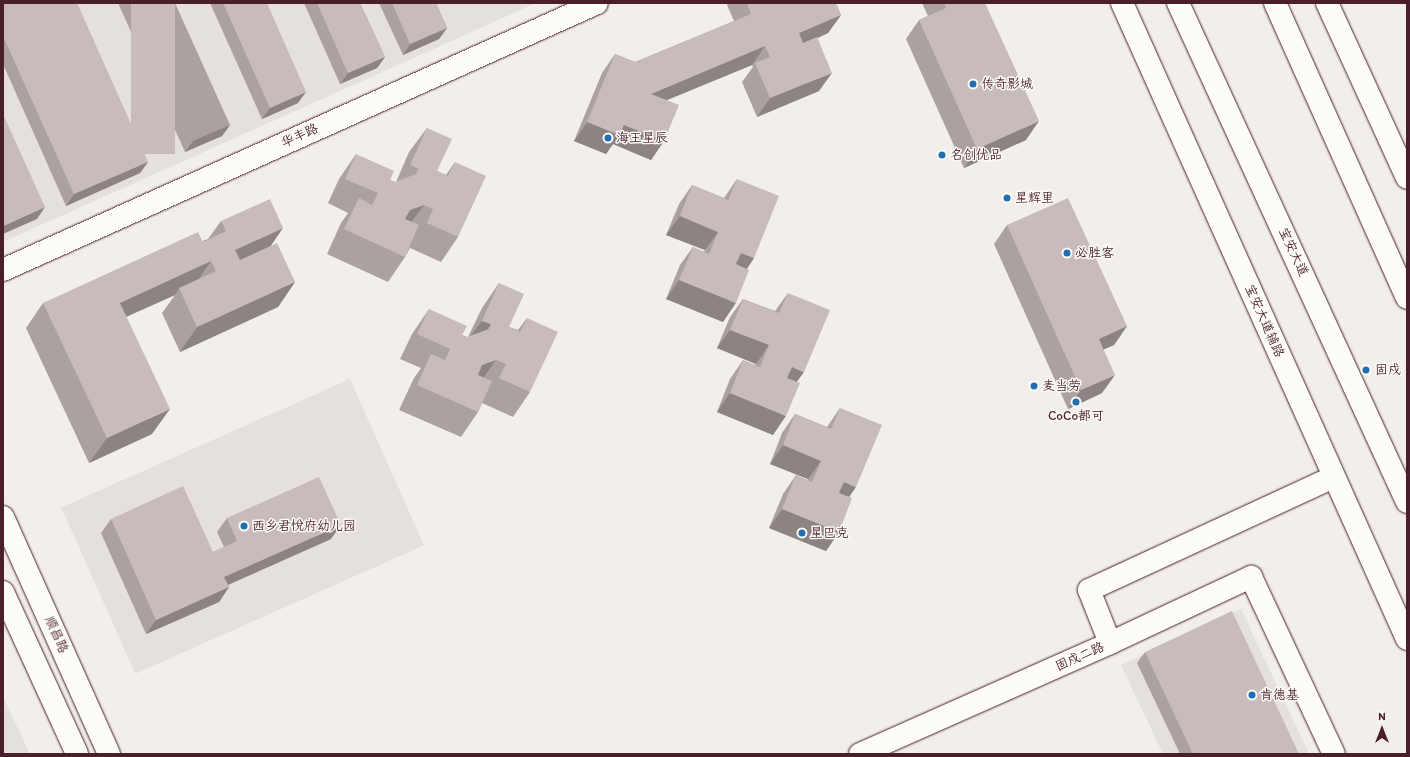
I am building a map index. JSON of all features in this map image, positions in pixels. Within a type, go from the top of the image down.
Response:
[{"type":"street","name":"华丰路","points":[[3,270],[597,3]]},
{"type":"street","name":"宝安大道辅路","points":[[1122,3],[1333,477],[1407,639]]},
{"type":"street","name":"宝安大道","points":[[1178,3],[1407,502]]},
{"type":"street","points":[[1276,3],[1407,298]]},
{"type":"street","points":[[1327,3],[1407,178]]},
{"type":"street","name":"固戍二路","points":[[860,754],[1110,643],[1089,590],[1333,477]]},
{"type":"street","name":"顺昌路","points":[[3,517],[109,754]]},
{"type":"street","points":[[1110,643],[1251,577],[1334,754]]},
{"type":"street","points":[[3,592],[77,754]]},
{"type":"shaded area","points":[[3,3],[536,3],[3,242]]},
{"type":"shaded area","name":"西乡君悦府幼儿园","points":[[350,379],[424,545],[135,674],[61,508]]},
{"type":"shaded area","points":[[1241,609],[1309,754],[1163,754],[1121,665]]},
{"type":"shaded area","points":[[3,697],[30,754],[3,754]]},
{"type":"building","points":[[3,3],[77,3],[148,162],[74,194],[3,36]]},
{"type":"building","points":[[131,3],[175,3],[175,154],[131,154]]},
{"type":"building","points":[[223,3],[267,3],[306,92],[270,108]]},
{"type":"building","points":[[317,3],[360,3],[385,57],[348,73]]},
{"type":"building","points":[[392,3],[436,3],[447,28],[410,44]]},
{"type":"building","points":[[747,3],[836,3],[841,15],[799,33],[803,43],[817,37],[832,73],[770,98],[755,63],[770,57],[765,46],[651,94],[679,105],[664,141],[624,125],[619,135],[587,122],[615,54],[635,62],[751,14]]},
{"type":"building","points":[[944,3],[985,3],[1039,121],[977,149],[919,20],[946,8]]},
{"type":"building","points":[[3,114],[45,207],[3,226]]},
{"type":"building","points":[[427,128],[452,139],[437,171],[448,176],[455,162],[486,176],[458,237],[427,223],[433,209],[424,205],[410,210],[405,219],[419,225],[405,257],[344,229],[359,198],[372,205],[378,193],[345,179],[356,154],[394,171],[390,180],[395,182],[416,174],[419,169],[410,165]]},
{"type":"building","points":[[737,179],[779,196],[754,258],[741,253],[736,264],[749,270],[736,303],[679,280],[693,247],[709,254],[718,232],[680,216],[692,185],[728,200]]},
{"type":"building","points":[[1068,198],[1127,326],[1099,339],[1115,375],[1081,390],[1007,225]]},
{"type":"building","points":[[270,199],[283,228],[235,250],[240,260],[277,243],[295,282],[197,327],[179,288],[216,271],[211,261],[120,303],[170,409],[107,438],[43,303],[198,232],[203,242],[226,231],[221,221]]},
{"type":"building","points":[[499,283],[524,294],[509,327],[520,332],[527,318],[558,332],[530,392],[499,378],[506,364],[496,360],[482,365],[478,375],[492,381],[478,412],[417,385],[431,354],[445,360],[450,349],[417,334],[429,309],[467,326],[462,335],[467,337],[489,329],[491,324],[482,321]]},
{"type":"building","points":[[788,293],[830,310],[804,372],[792,367],[787,378],[800,383],[786,416],[730,393],[743,360],[760,367],[769,345],[730,330],[743,299],[779,313]]},
{"type":"building","points":[[840,408],[882,425],[856,487],[844,482],[839,493],[852,498],[839,532],[782,509],[796,475],[812,482],[821,461],[783,445],[795,414],[831,429]]},
{"type":"building","points":[[319,477],[341,525],[224,577],[229,587],[156,620],[111,519],[183,486],[213,552],[237,541],[227,518]]},
{"type":"building","points":[[1232,611],[1299,754],[1193,754],[1145,652]]},
{"type":"place","name":"传奇影城","points":[[973,84]]},
{"type":"place","name":"海王星辰","points":[[608,138]]},
{"type":"place","name":"名创优品","points":[[942,155]]},
{"type":"place","name":"星辉里","points":[[1007,198]]},
{"type":"place","name":"必胜客","points":[[1067,253]]},
{"type":"place","name":"固戍","points":[[1366,370]]},
{"type":"place","name":"麦当劳","points":[[1034,386]]},
{"type":"place","name":"CoCo都可","points":[[1076,402]]},
{"type":"place","name":"西乡君悦府幼儿园","points":[[244,526]]},
{"type":"place","name":"星巴克","points":[[802,533]]},
{"type":"place","name":"肯德基","points":[[1252,695]]}]
